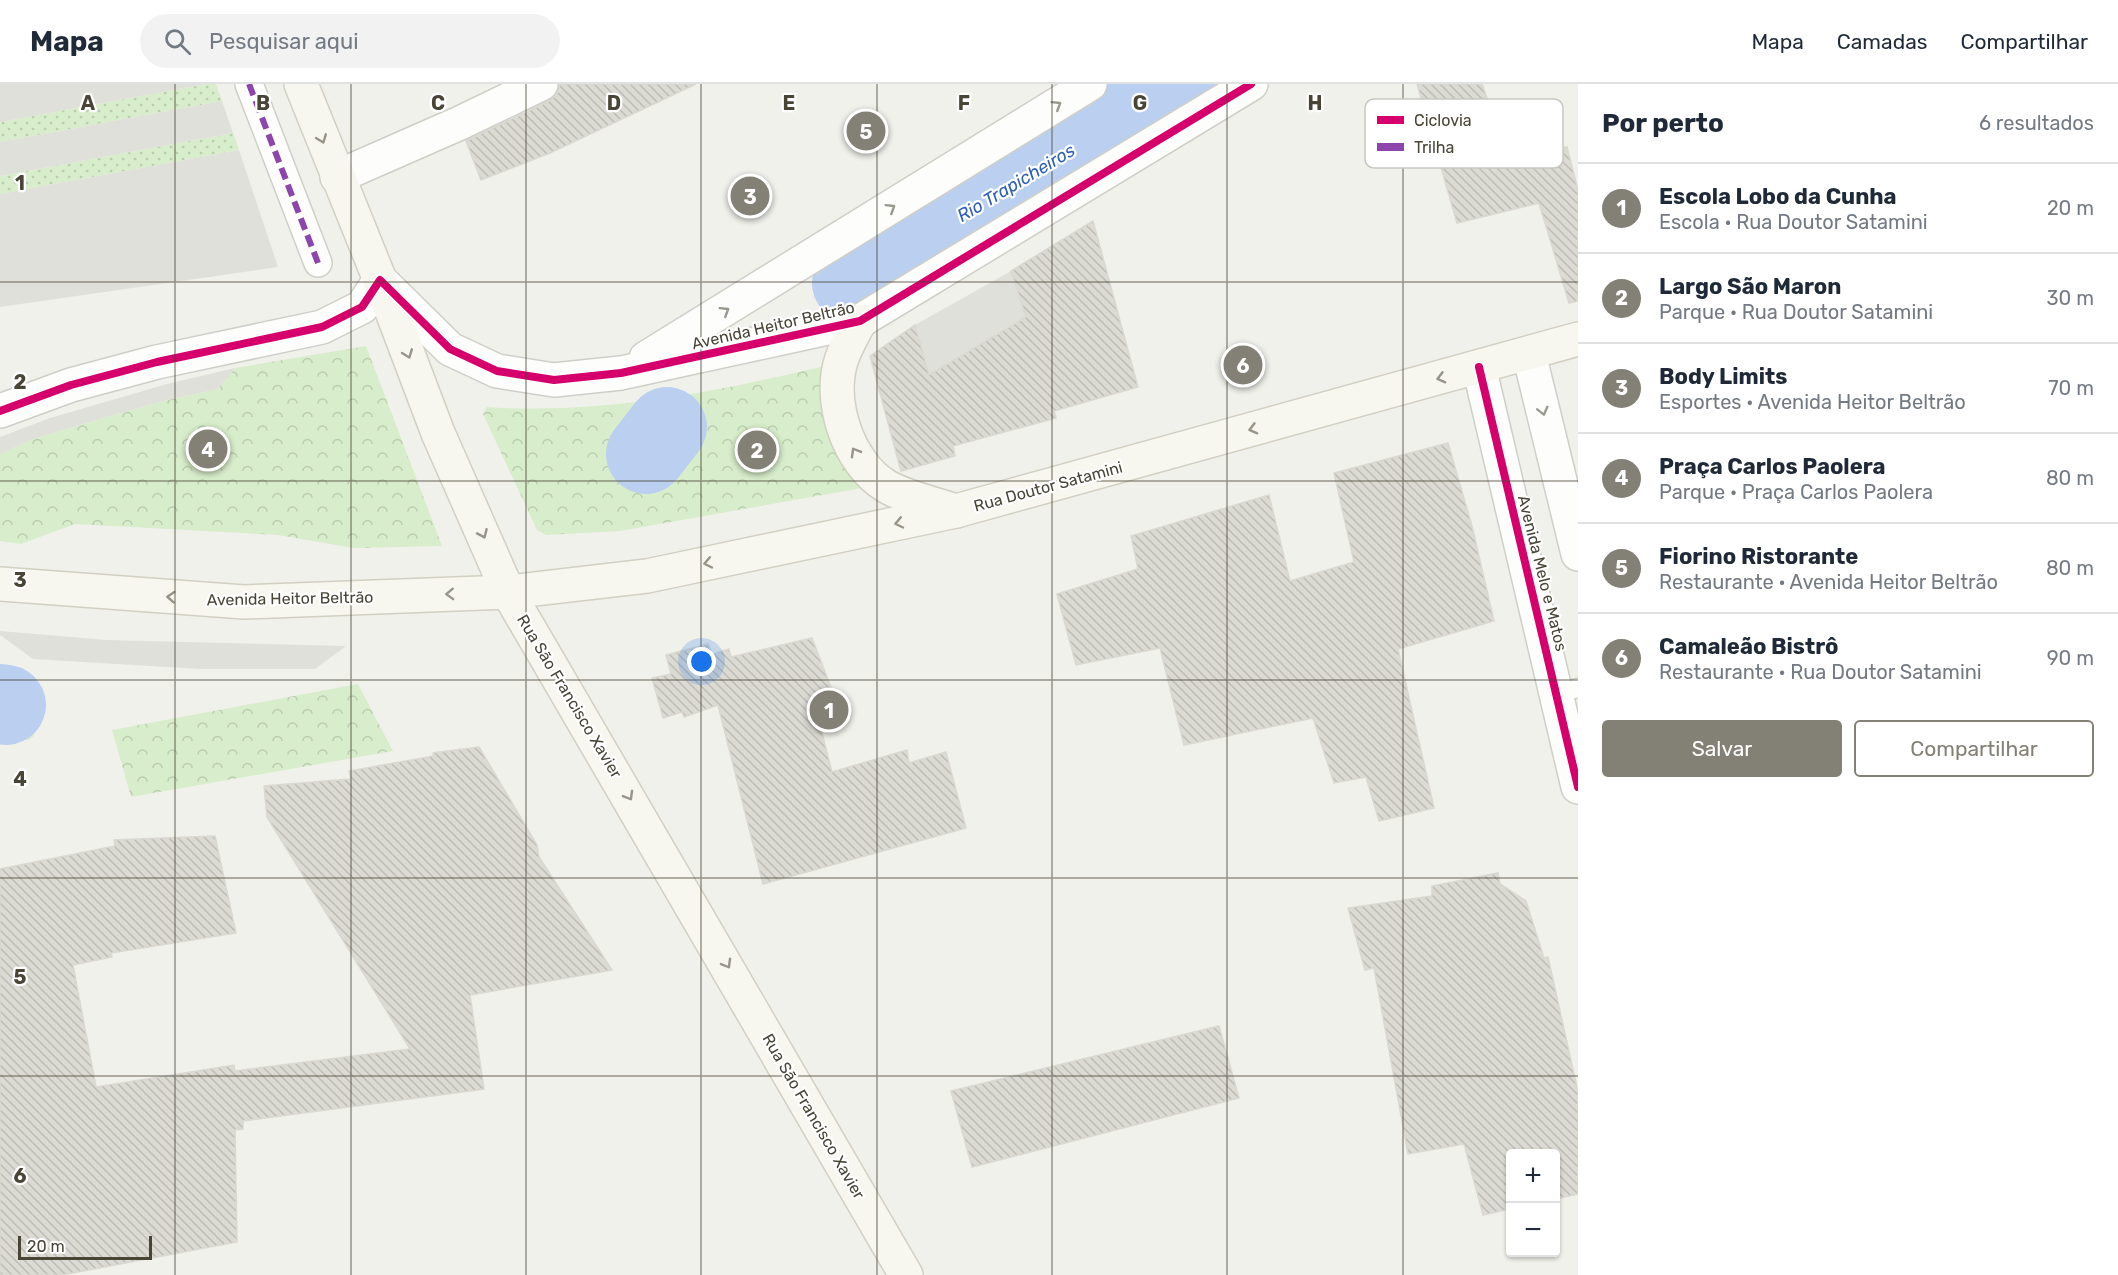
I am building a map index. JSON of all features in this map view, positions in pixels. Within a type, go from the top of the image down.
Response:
[{"type":"main road","name":"Rua São Francisco Xavier","points":[[301,84],[380,279],[438,434],[508,592],[906,1275]]},
{"type":"main road","points":[[860,321],[841,359],[837,394],[844,430],[858,459],[886,486],[956,512]]},
{"type":"main road","name":"Rua Doutor Satamini","points":[[508,592],[647,576],[956,512],[1578,339]]},
{"type":"main road","name":"Avenida Heitor Beltrão","points":[[0,584],[244,602],[508,592]]},
{"type":"street","points":[[249,84],[318,263]]},
{"type":"street","points":[[337,177],[460,123],[541,84]]},
{"type":"street","name":"Avenida Heitor Beltrão","points":[[621,373],[1090,84]]},
{"type":"street","name":"Avenida Heitor Beltrão","points":[[380,279],[450,349],[497,371],[554,380],[621,373],[860,321],[1251,84]]},
{"type":"street","points":[[0,411],[71,385],[157,362],[322,327],[362,307],[380,279]]},
{"type":"street","points":[[1529,354],[1578,554]]},
{"type":"street","name":"Avenida Melo e Matos","points":[[1479,367],[1568,690],[1578,787]]},
{"type":"green space","points":[[216,84],[222,101],[0,142],[0,122]]},
{"type":"green space","points":[[233,133],[239,150],[0,194],[0,176]]},
{"type":"green space","points":[[366,346],[442,546],[353,548],[278,535],[75,524],[21,544],[0,541],[0,454],[33,439],[100,419],[163,401],[218,389],[235,368]]},
{"type":"green space","points":[[825,366],[868,487],[620,531],[546,535],[537,530],[483,414],[487,407],[572,408],[658,399],[700,393]],"holes":[[[650,413],[685,441],[663,468],[628,440]]]},
{"type":"green space","points":[[0,676],[34,682],[39,687],[34,736],[28,740],[0,736]]},
{"type":"green space","points":[[358,684],[393,751],[131,797],[112,730]]},
{"type":"shaded area","points":[[0,84],[206,84],[0,122]]},
{"type":"shaded area","points":[[222,101],[233,133],[0,176],[0,142]]},
{"type":"shaded area","points":[[239,150],[278,267],[0,307],[0,194]]},
{"type":"shaded area","points":[[1011,271],[1026,317],[929,375],[915,325]]},
{"type":"shaded area","points":[[235,368],[218,389],[163,401],[100,419],[33,439],[0,454],[0,437],[50,418],[167,384]]},
{"type":"shaded area","points":[[0,631],[106,640],[346,646],[315,669],[200,669],[33,659],[0,635]]},
{"type":"building","points":[[560,84],[696,84],[550,153],[481,180],[466,141],[549,101],[557,94]]},
{"type":"building","points":[[1417,84],[1482,84],[1487,99],[1421,99]]},
{"type":"building","points":[[1567,147],[1578,190],[1578,301],[1569,303],[1539,203],[1457,223],[1441,168],[1563,168],[1563,148]]},
{"type":"building","points":[[1093,221],[1138,387],[1054,411],[1056,418],[953,446],[955,456],[901,471],[870,356],[915,325],[929,375],[1026,317],[1011,271]]},
{"type":"building","points":[[1448,443],[1472,526],[1494,621],[1398,649],[1434,808],[1379,821],[1366,777],[1334,783],[1313,718],[1184,745],[1160,648],[1076,665],[1057,594],[1138,569],[1131,536],[1269,495],[1290,581],[1354,562],[1334,473]]},
{"type":"building","points":[[812,638],[832,690],[813,697],[832,772],[907,750],[909,763],[946,752],[966,828],[763,884],[718,705],[684,717],[682,712],[663,718],[652,678],[671,674],[666,655],[708,644],[713,654],[729,649],[731,657]]},
{"type":"building","points":[[479,747],[537,845],[539,857],[612,970],[470,995],[484,1089],[243,1121],[243,1129],[235,1130],[237,1242],[62,1275],[0,1275],[0,869],[115,846],[114,840],[215,836],[236,933],[111,953],[112,957],[73,965],[96,1087],[234,1065],[235,1071],[410,1049],[267,817],[264,786],[351,779],[349,771],[434,756],[433,753]]},
{"type":"building","points":[[1498,873],[1500,884],[1526,901],[1544,958],[1548,957],[1578,1092],[1578,1194],[1560,1198],[1560,1149],[1506,1149],[1506,1210],[1483,1215],[1464,1144],[1408,1154],[1374,968],[1365,970],[1348,908],[1432,896],[1432,886]]},
{"type":"building","points":[[1219,1026],[1239,1098],[972,1167],[951,1091]]},
{"type":"waterway","name":"Rio Trapicheiros","points":[[852,283],[1179,84]]},
{"type":"waterway","name":"Rio Trapicheiros","points":[[646,454],[667,427]]},
{"type":"waterway","name":"Rio Trapicheiros","points":[[0,704],[6,705]]},
{"type":"marked path","points":[[249,84],[318,263]]},
{"type":"cycle path","points":[[0,411],[71,385],[157,362],[322,327],[362,307],[380,280],[450,349],[497,371],[554,380],[621,373],[860,321],[1251,84]]},
{"type":"cycle path","points":[[1479,367],[1578,787]]},
{"type":"place","name":"Fiorino Ristorante","points":[[866,131]]},
{"type":"place","name":"Body Limits","points":[[750,196]]},
{"type":"place","name":"Camaleão Bistrô","points":[[1243,365]]},
{"type":"place","name":"Praça Carlos Paolera","points":[[208,449]]},
{"type":"place","name":"Largo São Maron","points":[[757,450]]},
{"type":"place","name":"Escola Lobo da Cunha","points":[[829,710]]}]
